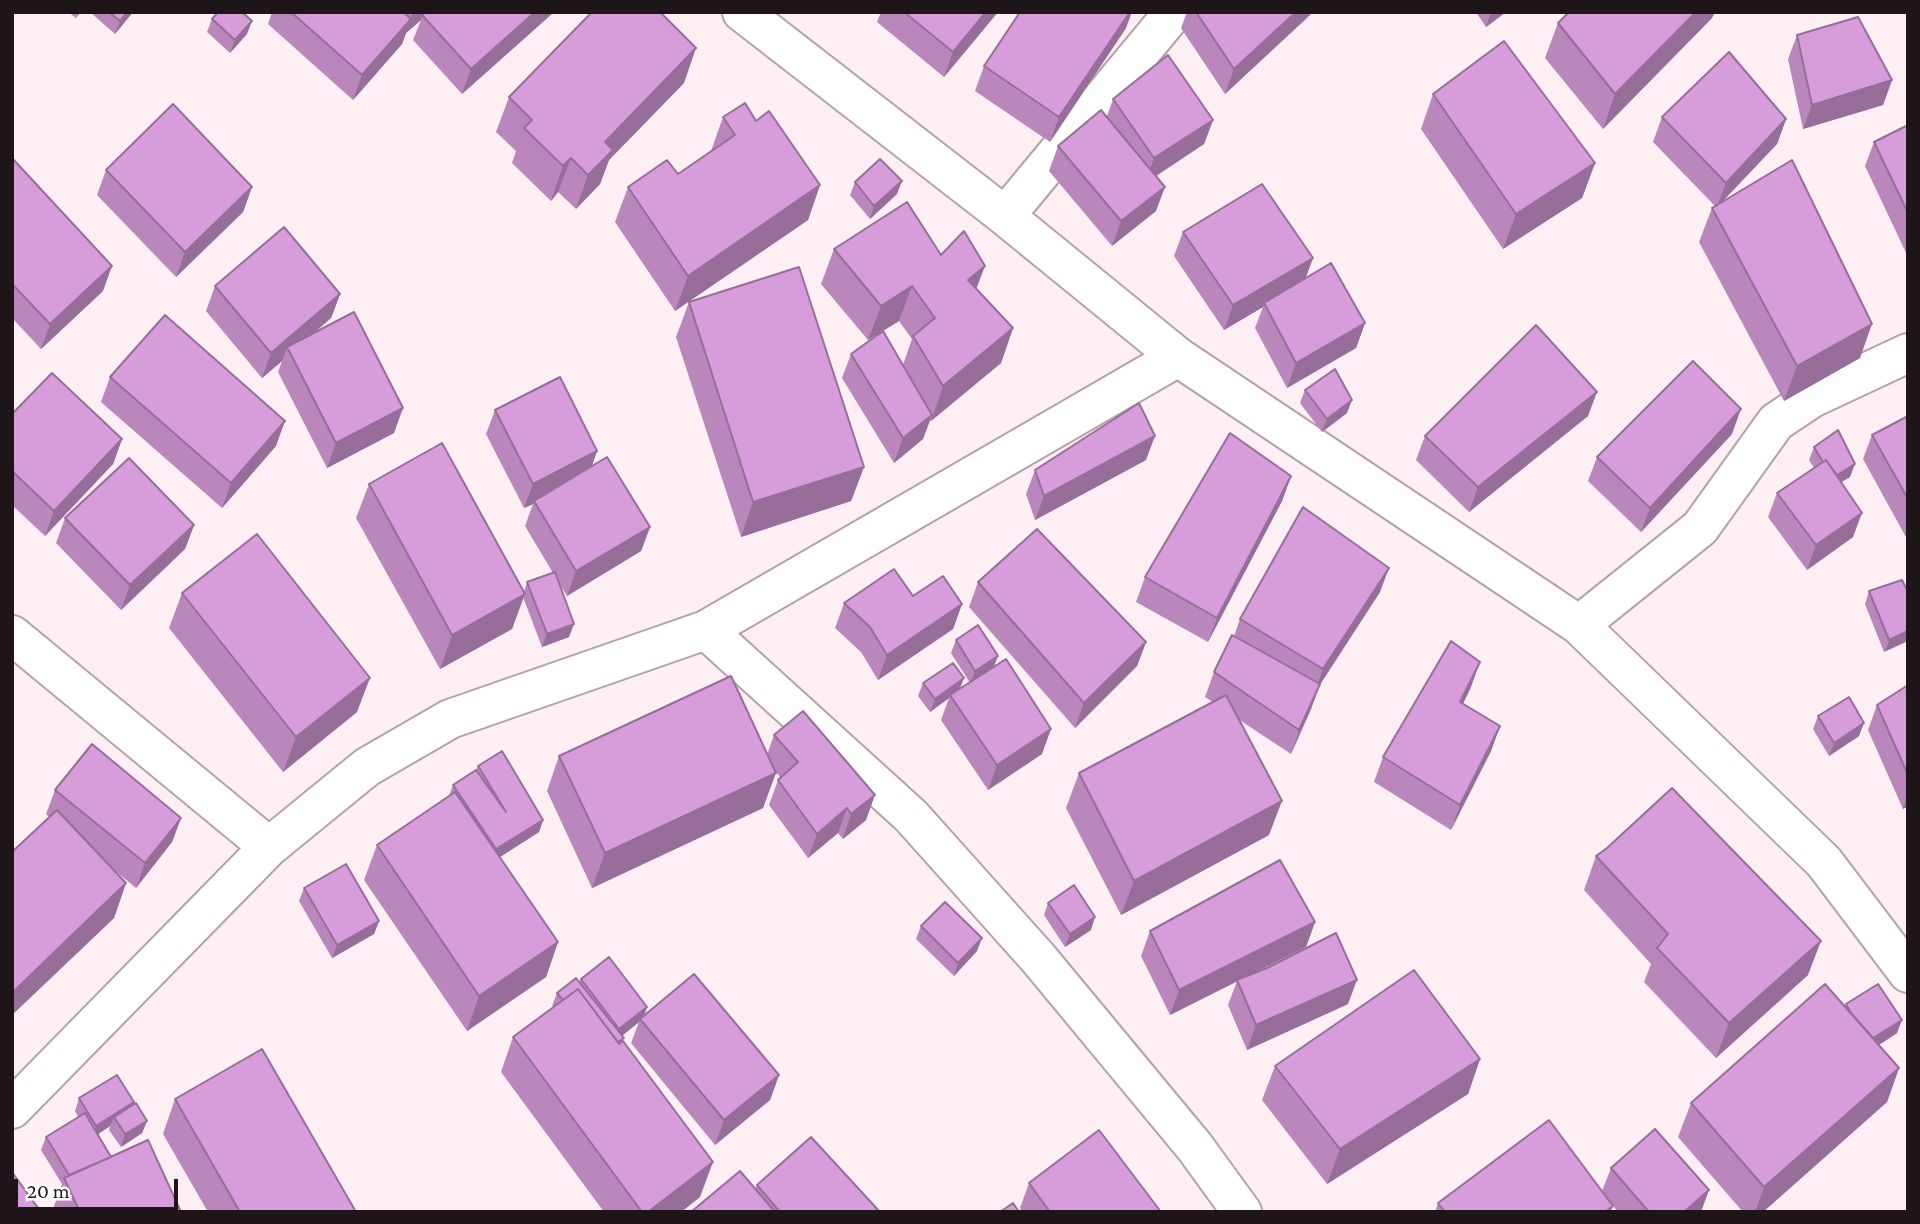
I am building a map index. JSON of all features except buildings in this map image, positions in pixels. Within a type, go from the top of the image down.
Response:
[{"type":"street","points":[[742,12],[1005,216],[1178,357],[1578,625],[1824,862],[1908,973]]},
{"type":"street","points":[[1005,216],[1174,12]]},
{"type":"street","points":[[1578,625],[1700,528],[1776,422],[1812,398],[1908,353]]},
{"type":"street","points":[[12,1109],[269,847],[367,767],[450,719],[705,630],[1178,357]]},
{"type":"street","points":[[705,630],[911,816],[1039,960],[1194,1146],[1242,1212]]},
{"type":"street","points":[[12,635],[269,847]]}]
